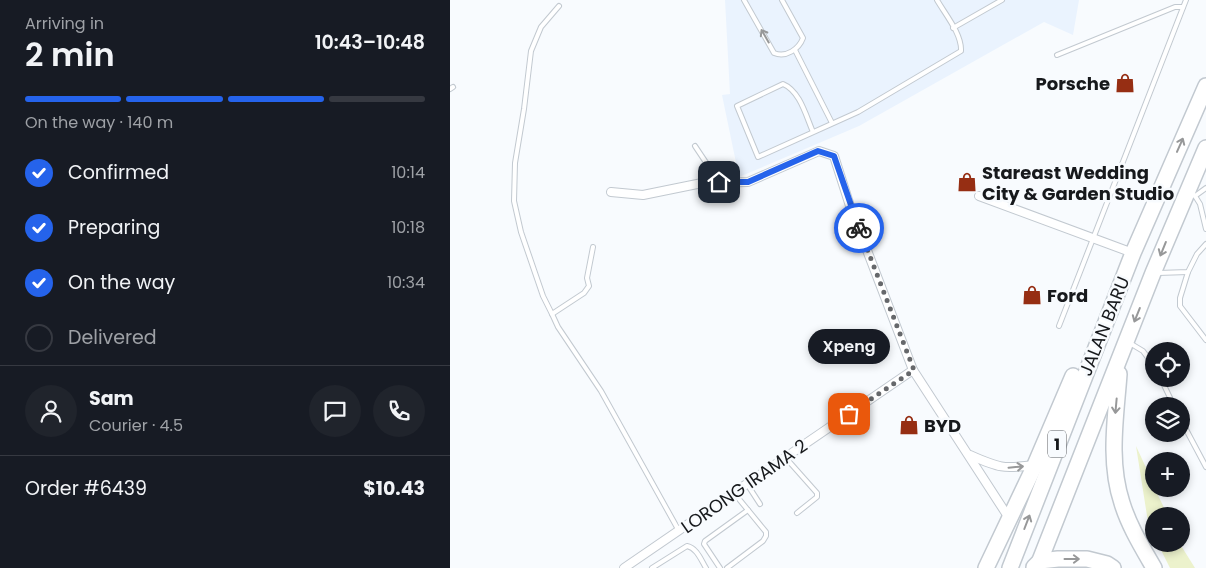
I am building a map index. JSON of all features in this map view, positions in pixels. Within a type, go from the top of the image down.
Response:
[{"type":"highway","name":"JALAN BARU","points":[[1010,568],[1133,253],[1206,86]]},
{"type":"highway","name":"JALAN BARU","points":[[1037,566],[1153,273],[1191,193],[1206,148]]},
{"type":"highway","points":[[986,568],[1035,465],[1086,350],[1106,321]]},
{"type":"highway","points":[[1120,357],[1114,460],[1122,502],[1138,541],[1154,568]]},
{"type":"highway","points":[[1037,566],[1058,559],[1087,559],[1107,564],[1113,568]]},
{"type":"street","points":[[611,192],[643,195],[702,183],[748,182],[818,151],[834,156],[850,206],[914,370],[1009,518]]},
{"type":"street","points":[[979,196],[1133,253]]},
{"type":"street","name":"LORONG IRAMA 2","points":[[629,567],[785,457],[914,370]]},
{"type":"street","points":[[969,455],[997,467],[1013,468],[1035,465]]},
{"type":"lane","points":[[744,0],[774,53],[782,55],[795,50],[801,45],[803,38],[782,0]]},
{"type":"lane","points":[[813,132],[795,92],[783,84],[737,106],[758,158],[858,112],[961,51],[961,45],[954,28],[937,0]]},
{"type":"lane","points":[[954,28],[1002,0]]},
{"type":"lane","points":[[1059,326],[1186,0]]},
{"type":"lane","points":[[559,6],[541,27],[531,51],[516,163],[514,202],[521,232],[543,296],[558,327],[601,391],[678,531]]},
{"type":"lane","points":[[1057,55],[1175,7],[1183,6]]},
{"type":"lane","points":[[795,50],[832,123]]},
{"type":"lane","points":[[695,146],[719,182]]},
{"type":"lane","points":[[1206,188],[1191,193],[1200,204],[1206,229]]},
{"type":"lane","points":[[1206,244],[1197,254],[1188,272],[1180,298],[1180,306],[1206,340]]},
{"type":"lane","points":[[552,314],[584,293],[589,286],[587,278],[593,247]]},
{"type":"lane","points":[[1153,273],[1188,272]]},
{"type":"lane","points":[[1126,341],[1145,354]]},
{"type":"lane","points":[[1190,437],[1206,467]]},
{"type":"lane","points":[[785,457],[816,493],[817,497],[798,513]]},
{"type":"lane","points":[[746,484],[760,504]]},
{"type":"lane","points":[[727,568],[763,541],[766,536],[766,532],[734,493]]},
{"type":"lane","points":[[720,568],[704,544],[748,510]]},
{"type":"lane","points":[[652,568],[687,546],[695,550],[706,568]]},
{"type":"shaded area","points":[[725,0],[1079,0],[1073,35],[1044,22],[859,126],[739,177],[722,95],[730,94]]},
{"type":"green space","points":[[1136,446],[1145,466],[1145,497],[1159,497],[1164,507],[1146,507]]},
{"type":"green space","points":[[1162,552],[1185,552],[1195,568],[1170,568]]},
{"type":"way so far","points":[[849,414],[914,370],[859,228]]},
{"type":"place","name":"Porsche","points":[[1125,83]]},
{"type":"place","name":"Stareast Wedding City & Garden Studio","points":[[967,182]]},
{"type":"place","name":"Ford","points":[[1032,295]]},
{"type":"place","name":"Xpeng","points":[[849,414]]},
{"type":"place","name":"BYD","points":[[909,425]]},
{"type":"route","points":[[719,182],[748,182],[818,151],[834,156],[859,228]]}]
